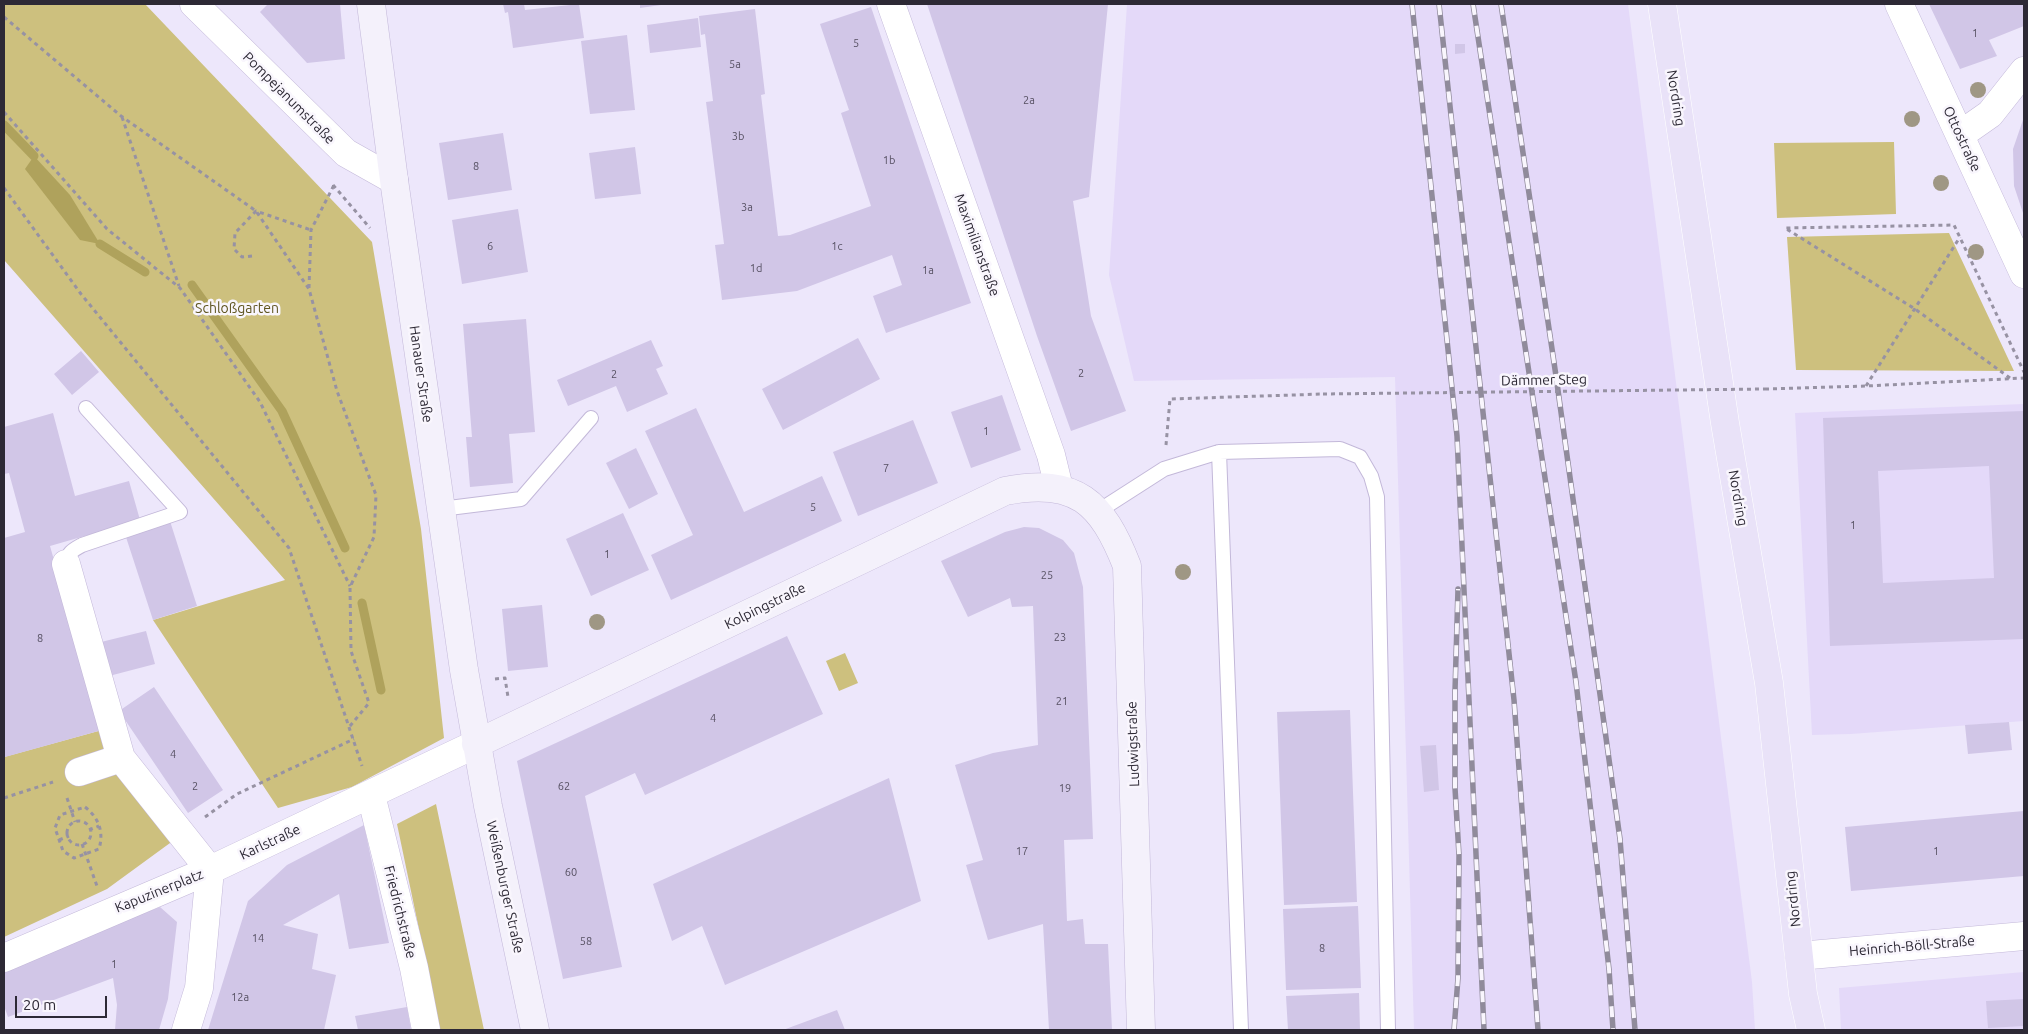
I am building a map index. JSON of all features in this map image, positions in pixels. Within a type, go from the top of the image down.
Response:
[{"type":"main road","name":"Nordring","points":[[1662,4],[1725,423],[1769,683],[1803,994],[1811,1030]]},
{"type":"main road","name":"Nordring","points":[[1799,1030],[1803,994]]},
{"type":"street","name":"Pompejanumstraße","points":[[194,4],[346,153],[394,180]]},
{"type":"street","name":"Hanauer Straße","points":[[371,4],[394,180],[476,744]]},
{"type":"street","name":"Maximilianstraße","points":[[891,4],[1051,455],[1059,488]]},
{"type":"street","name":"Ottostraße","points":[[1899,4],[2024,274]]},
{"type":"street","points":[[1960,135],[1990,114],[2024,70]]},
{"type":"street","name":"Kolpingstraße","points":[[476,744],[1005,491],[1030,486],[1059,488]]},
{"type":"street","name":"Ludwigstraße","points":[[1059,488],[1085,499],[1115,536],[1127,566],[1141,1030]]},
{"type":"street","name":"Kapuzinerplatz","points":[[4,958],[210,870],[121,758],[66,564]]},
{"type":"street","name":"Karlstraße","points":[[210,870],[476,744]]},
{"type":"street","name":"Weißenburger Straße","points":[[476,744],[535,1030]]},
{"type":"street","points":[[79,772],[121,758]]},
{"type":"street","name":"Friedrichstraße","points":[[371,795],[414,968],[426,1030]]},
{"type":"street","points":[[186,1030],[199,988],[210,870]]},
{"type":"street","name":"Heinrich-Böll-Straße","points":[[1799,956],[2024,936]]},
{"type":"lane","points":[[66,564],[66,558],[72,550],[82,545],[180,512],[86,408]]},
{"type":"lane","points":[[441,509],[521,500],[591,418]]},
{"type":"lane","points":[[1096,512],[1164,469],[1219,452],[1340,449],[1360,458],[1372,476],[1377,497],[1388,1030]]},
{"type":"lane","points":[[1219,452],[1241,1030]]},
{"type":"path","points":[[4,18],[122,116],[256,211],[312,230]]},
{"type":"path","points":[[4,112],[107,229],[180,288],[260,402],[350,587],[351,650],[369,704],[350,726]]},
{"type":"path","points":[[122,116],[180,288]]},
{"type":"path","points":[[309,289],[312,230],[328,200],[346,153]]},
{"type":"path","points":[[4,188],[81,294],[289,548],[354,738],[371,795]]},
{"type":"path","points":[[252,256],[242,257],[234,249],[235,233],[256,211]]},
{"type":"path","points":[[256,211],[309,289],[338,391],[376,495],[374,537],[350,587]]},
{"type":"path","points":[[2010,378],[1915,309],[1786,228],[1954,225],[2024,372]]},
{"type":"path","points":[[1866,386],[1960,237]]},
{"type":"path","name":"Dämmer Steg","points":[[1164,469],[1170,399],[1323,394],[1765,389],[2024,378]]},
{"type":"path","points":[[181,835],[237,794],[354,738]]},
{"type":"path","points":[[4,798],[79,772]]},
{"type":"path","points":[[85,807],[96,815],[99,826],[103,837],[99,849],[74,858],[63,851],[55,828],[60,815],[85,807]]},
{"type":"path","points":[[71,811],[75,822]]},
{"type":"path","points":[[81,820],[86,822],[91,837],[89,842],[76,846],[72,844],[66,828],[69,824],[75,822],[81,820]]},
{"type":"path","points":[[89,830],[99,826]]},
{"type":"path","points":[[59,840],[69,836]]},
{"type":"path","points":[[82,844],[106,913]]},
{"type":"shaded area","points":[[1127,4],[1628,4],[1752,982],[1755,1030],[1414,1030],[1395,377],[1134,381],[1109,275]]},
{"type":"shaded area","points":[[34,156],[70,195],[100,244],[80,240],[25,169]]},
{"type":"shaded area","points":[[2024,404],[2024,721],[1851,734],[1812,735],[1795,413]]},
{"type":"shaded area","points":[[2024,972],[2024,1030],[1841,1030],[1839,988]]},
{"type":"green space","name":"Schloßgarten","points":[[4,4],[145,4],[372,242],[421,529],[444,738],[352,787],[278,808],[153,620],[285,580],[4,260]]},
{"type":"green space","points":[[1894,142],[1896,214],[1777,218],[1774,143]]},
{"type":"green space","points":[[1949,233],[2014,371],[1796,370],[1787,237]]},
{"type":"green space","points":[[845,653],[858,683],[839,691],[826,661]]},
{"type":"green space","points":[[102,730],[181,835],[107,889],[4,937],[4,757]]},
{"type":"green space","points":[[436,804],[484,1030],[440,1030],[397,824]]},
{"type":"building","points":[[268,4],[340,4],[345,59],[307,63],[260,12]]},
{"type":"building","points":[[503,4],[524,4],[525,10],[579,4],[584,38],[513,48],[508,12],[505,13]]},
{"type":"building","points":[[640,4],[661,4],[661,5],[640,8]]},
{"type":"building","points":[[927,4],[1108,4],[1089,197],[1073,201],[1091,316],[1126,411],[1071,431],[1037,336]]},
{"type":"building","points":[[1929,4],[2024,4],[2024,26],[1989,40],[1997,56],[1960,69]]},
{"type":"building","points":[[871,7],[971,303],[886,333],[873,296],[902,285],[892,255],[797,291],[722,300],[715,245],[724,244],[706,102],[713,101],[705,34],[701,35],[699,16],[755,9],[765,94],[761,95],[778,236],[790,235],[871,206],[841,113],[849,110],[820,24]]},
{"type":"building","points":[[698,18],[701,47],[650,53],[647,25]]},
{"type":"building","points":[[627,35],[635,110],[590,114],[581,41]]},
{"type":"building","points":[[1455,44],[1465,44],[1465,53],[1455,54]]},
{"type":"building","points":[[2024,117],[2024,216],[2014,186],[2013,149]]},
{"type":"building","points":[[503,133],[512,190],[448,200],[439,143]]},
{"type":"building","points":[[635,147],[641,194],[595,199],[589,153]]},
{"type":"building","points":[[518,209],[528,272],[462,284],[452,220]]},
{"type":"building","points":[[526,319],[535,432],[509,434],[513,483],[470,487],[466,437],[472,437],[463,324]]},
{"type":"building","points":[[858,338],[880,379],[783,430],[762,389]]},
{"type":"building","points":[[651,340],[663,366],[656,369],[668,394],[627,412],[616,386],[568,406],[557,380]]},
{"type":"building","points":[[81,351],[99,372],[72,395],[54,374]]},
{"type":"building","points":[[1002,395],[1021,450],[971,468],[951,412]]},
{"type":"building","points":[[696,408],[744,512],[822,476],[842,521],[671,600],[651,555],[693,535],[645,431]]},
{"type":"building","points":[[2024,411],[2024,639],[1830,646],[1823,418]],"holes":[[[1989,466],[1994,578],[1883,583],[1878,471]]]},
{"type":"building","points":[[53,413],[75,496],[129,481],[140,520],[50,546],[102,730],[5,757],[4,538],[25,532],[9,473],[4,474],[4,427]]},
{"type":"building","points":[[913,420],[938,483],[858,516],[833,452]]},
{"type":"building","points":[[636,448],[658,494],[629,509],[606,463]]},
{"type":"building","points":[[623,513],[649,570],[591,596],[566,539]]},
{"type":"building","points":[[170,521],[197,606],[153,620],[125,534]]},
{"type":"building","points":[[1024,527],[1039,528],[1063,540],[1074,553],[1083,587],[1093,839],[1064,840],[1067,921],[1083,919],[1085,944],[1108,944],[1112,1030],[1049,1030],[1043,924],[988,940],[966,865],[983,860],[955,765],[993,753],[1038,745],[1033,606],[1012,607],[1010,598],[968,617],[941,561],[1005,532]]},
{"type":"building","points":[[542,605],[548,667],[508,671],[502,609]]},
{"type":"building","points":[[146,631],[155,664],[109,676],[101,642]]},
{"type":"building","points":[[787,636],[823,714],[645,795],[635,773],[585,796],[622,967],[563,979],[517,761]]},
{"type":"building","points":[[154,687],[223,790],[188,813],[119,711]]},
{"type":"building","points":[[1350,710],[1357,902],[1284,905],[1277,712]]},
{"type":"building","points":[[2009,722],[2012,750],[1968,754],[1965,725]]},
{"type":"building","points":[[1436,745],[1439,790],[1424,792],[1420,746]]},
{"type":"building","points":[[889,778],[921,901],[725,985],[702,926],[672,941],[653,884]]},
{"type":"building","points":[[2024,811],[2024,876],[1851,891],[1845,827]]},
{"type":"building","points":[[364,825],[389,943],[349,949],[339,894],[283,925],[318,934],[312,969],[336,975],[324,1030],[208,1030],[248,901],[287,865]]},
{"type":"building","points":[[1358,906],[1361,988],[1286,990],[1283,909]]},
{"type":"building","points":[[160,907],[177,922],[168,999],[159,1030],[115,1030],[117,1005],[113,978],[8,1017],[4,1006],[4,967]]},
{"type":"building","points":[[1359,993],[1360,1030],[1288,1030],[1286,996]]},
{"type":"building","points":[[2024,999],[2024,1026],[1988,1028],[1986,1001]]},
{"type":"building","points":[[407,1007],[411,1030],[358,1030],[355,1016]]},
{"type":"building","points":[[837,1010],[845,1030],[783,1030]]},
{"type":"waterway","points":[[4,125],[34,156]]},
{"type":"waterway","points":[[100,244],[145,272]]},
{"type":"waterway","points":[[192,285],[282,411],[345,548]]},
{"type":"waterway","points":[[362,603],[381,690]]},
{"type":"railway","points":[[1412,4],[1457,436],[1484,1030]]},
{"type":"railway","points":[[1439,4],[1514,700],[1538,1030]]},
{"type":"railway","points":[[1473,4],[1576,682],[1609,969],[1613,1030]]},
{"type":"railway","points":[[1501,4],[1556,376],[1620,839],[1635,1030]]},
{"type":"railway","points":[[1454,1030],[1458,978],[1459,855],[1455,788],[1458,589]]}]
